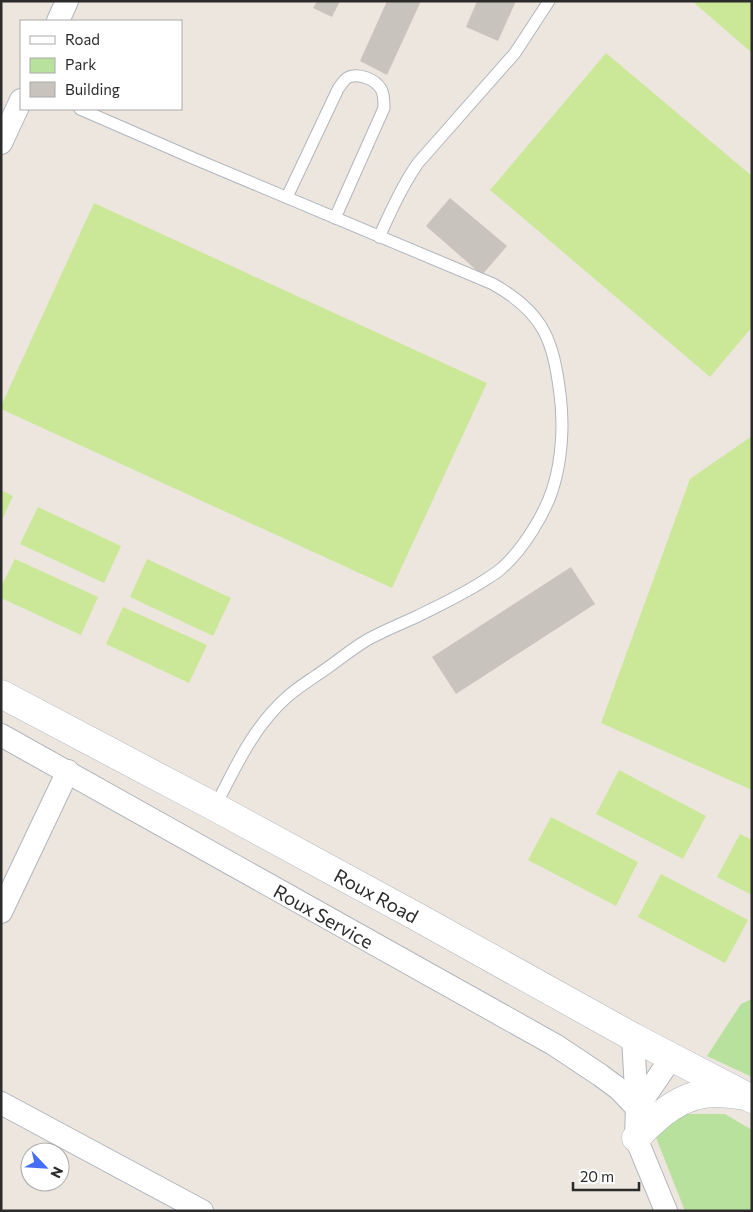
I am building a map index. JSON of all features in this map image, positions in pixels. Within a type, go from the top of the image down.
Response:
[{"type":"street","points":[[58,20],[67,1]]},
{"type":"street","points":[[1,143],[20,102]]},
{"type":"street","name":"Roux Road","points":[[1,694],[215,807],[633,1037],[747,1097]]},
{"type":"street","name":"Roux Service","points":[[1,735],[555,1045],[600,1074],[619,1089],[637,1108]]},
{"type":"street","points":[[1,912],[68,771]]},
{"type":"street","points":[[633,1037],[637,1108],[636,1138],[666,1211]]},
{"type":"street","points":[[637,1108],[672,1057]]},
{"type":"street","points":[[636,1138],[668,1108],[694,1096],[714,1093],[747,1097]]},
{"type":"street","points":[[1,1103],[202,1211]]},
{"type":"lane","points":[[379,237],[399,194],[418,163],[515,53],[549,1]]},
{"type":"lane","points":[[287,197],[342,82],[348,77],[359,76],[372,80],[382,90],[384,108],[335,218]]},
{"type":"lane","points":[[82,110],[194,159],[493,284],[512,295],[540,322],[550,341],[557,373],[563,413],[560,452],[553,488],[540,517],[524,543],[502,568],[470,590],[366,641],[288,696],[270,713],[256,732],[215,807]]},
{"type":"green space","points":[[692,1],[752,1],[752,53]]},
{"type":"green space","points":[[606,53],[752,176],[752,327],[710,377],[490,190]]},
{"type":"green space","points":[[94,203],[487,383],[392,588],[1,409]]},
{"type":"green space","points":[[752,436],[752,790],[601,723],[690,479]]},
{"type":"green space","points":[[1,490],[13,496],[1,522]]},
{"type":"green space","points":[[38,507],[121,546],[104,583],[20,544]]},
{"type":"green space","points":[[15,559],[98,597],[81,635],[1,598],[1,587]]},
{"type":"green space","points":[[147,559],[231,598],[213,636],[130,597]]},
{"type":"green space","points":[[123,607],[207,645],[189,683],[106,644]]},
{"type":"green space","points":[[619,770],[706,816],[683,859],[596,814]]},
{"type":"green space","points":[[551,817],[638,862],[616,906],[528,860]]},
{"type":"green space","points":[[740,834],[752,840],[752,895],[717,877]]},
{"type":"green space","points":[[661,874],[748,920],[725,963],[638,917]]},
{"type":"green space","points":[[752,999],[752,1077],[707,1056],[741,1004]]},
{"type":"green space","points":[[684,1114],[725,1114],[752,1130],[752,1211],[685,1211],[655,1135]]},
{"type":"building","points":[[317,1],[340,1],[332,17],[313,8]]},
{"type":"building","points":[[387,1],[421,1],[387,75],[360,61]]},
{"type":"building","points":[[477,1],[516,1],[498,41],[466,27]]},
{"type":"building","points":[[450,198],[507,246],[482,275],[426,226]]},
{"type":"building","points":[[571,567],[595,604],[456,694],[432,657]]}]
